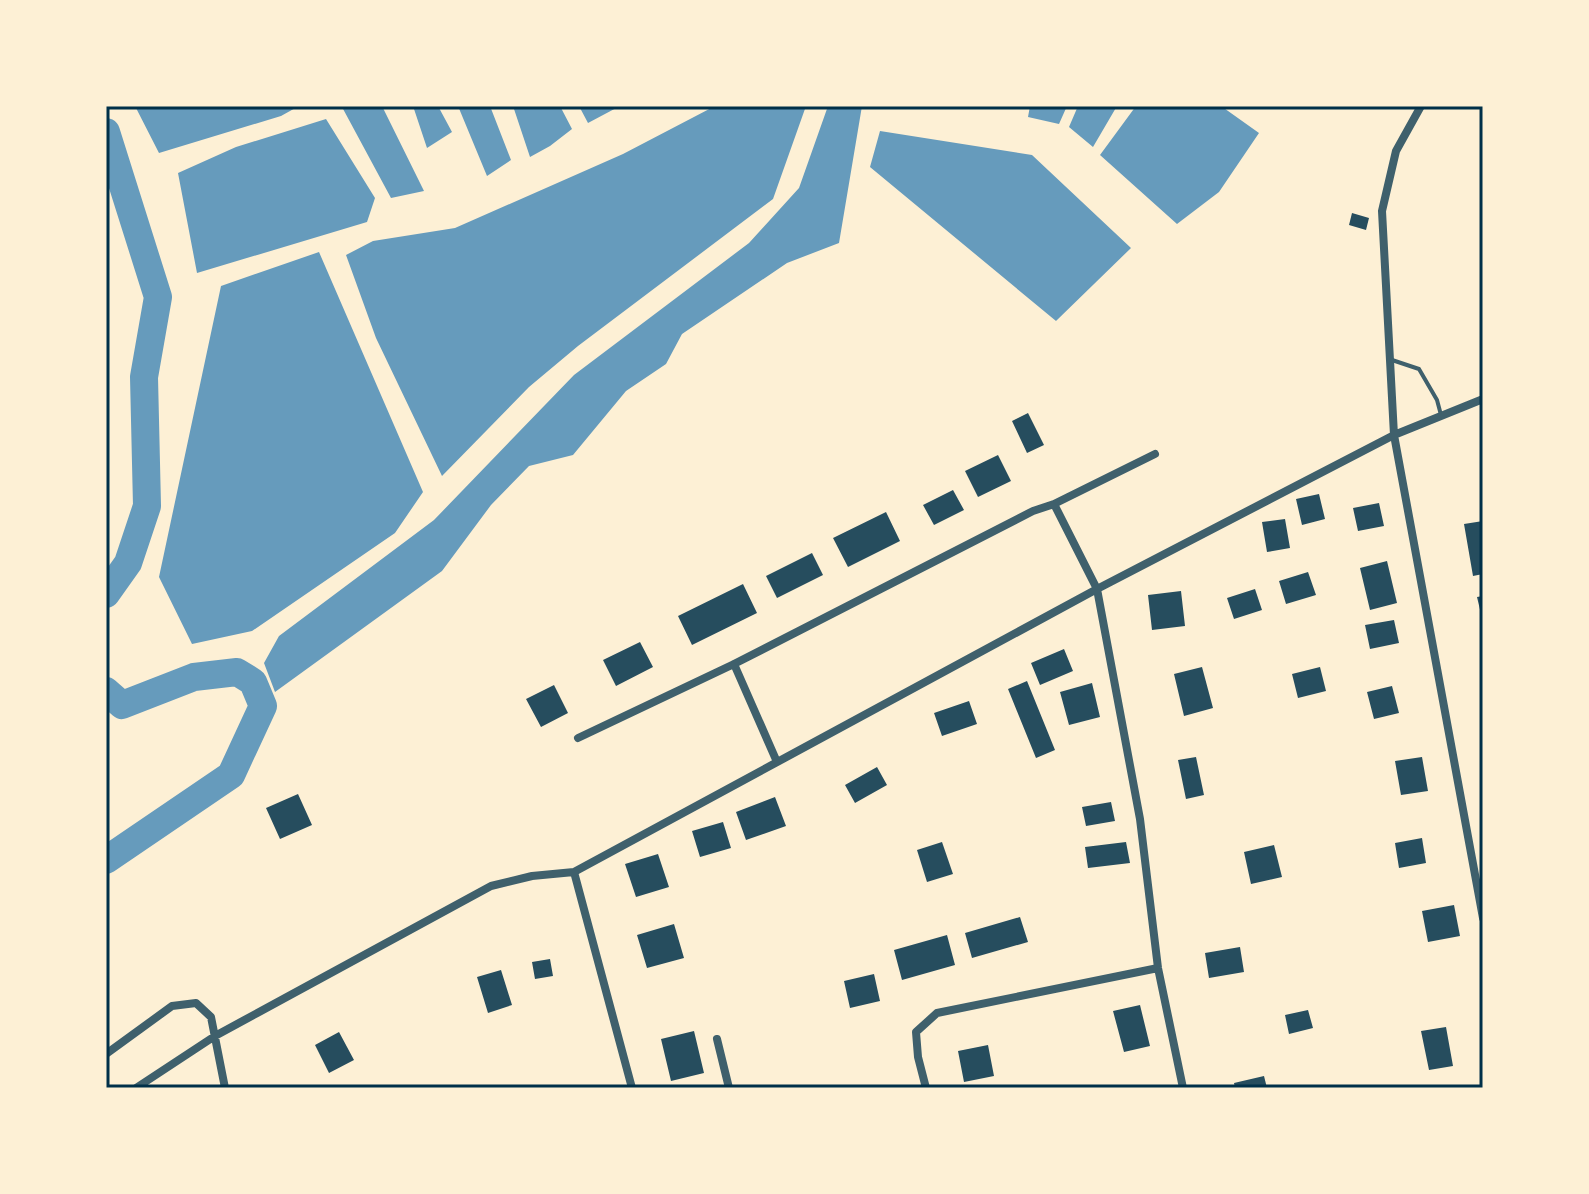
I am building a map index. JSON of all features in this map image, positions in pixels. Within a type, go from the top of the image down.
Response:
[{"type":"street","points":[[1421,106],[1396,151],[1382,211],[1394,435],[1483,918]]},
{"type":"street","points":[[136,1088],[215,1036],[491,886],[532,876],[574,872],[1097,589],[1394,435],[1483,399]]},
{"type":"street","points":[[578,738],[734,664],[1033,511],[1054,504],[1155,454]]},
{"type":"street","points":[[1054,504],[1097,589],[1140,819],[1158,968],[1183,1088]]},
{"type":"street","points":[[734,664],[777,762]]},
{"type":"street","points":[[574,872],[632,1088]]},
{"type":"street","points":[[926,1088],[918,1057],[916,1032],[937,1013],[1158,968]]},
{"type":"street","points":[[106,1054],[172,1006],[196,1003],[211,1017],[225,1088]]},
{"type":"street","points":[[717,1039],[729,1088]]},
{"type":"lane","points":[[1390,359],[1419,369],[1437,400],[1441,416]]},
{"type":"water","points":[[135,106],[299,106],[281,116],[159,153]]},
{"type":"water","points":[[382,106],[424,191],[391,198],[342,107]]},
{"type":"water","points":[[413,106],[438,106],[452,132],[427,148]]},
{"type":"water","points":[[458,106],[490,106],[511,160],[487,176]]},
{"type":"water","points":[[513,106],[560,106],[572,129],[530,157]]},
{"type":"water","points":[[579,106],[620,106],[588,123]]},
{"type":"water","points":[[715,106],[806,106],[773,199],[578,346],[529,387],[442,476],[376,338],[346,255],[373,241],[455,228],[623,154]]},
{"type":"water","points":[[828,106],[862,106],[839,243],[787,263],[682,334],[666,364],[626,391],[573,455],[529,466],[491,505],[442,571],[275,692],[264,663],[279,636],[434,520],[574,375],[749,243],[799,188]]},
{"type":"water","points":[[1030,106],[1067,106],[1059,124],[1028,117]]},
{"type":"water","points":[[1078,106],[1117,106],[1093,147],[1069,127]]},
{"type":"water","points":[[1136,106],[1221,106],[1259,133],[1219,192],[1177,224],[1100,155]]},
{"type":"water","points":[[326,119],[375,198],[367,222],[197,273],[178,173],[236,147]]},
{"type":"water","points":[[880,131],[1032,155],[1131,248],[1056,321],[870,167]]},
{"type":"water","points":[[319,252],[423,492],[395,533],[252,631],[192,644],[159,577],[221,286]]},
{"type":"building","points":[[1352,213],[1369,218],[1366,230],[1349,225]]},
{"type":"building","points":[[1028,413],[1044,445],[1027,453],[1012,421]]},
{"type":"building","points":[[998,455],[1011,481],[978,497],[965,471]]},
{"type":"building","points":[[953,490],[964,510],[934,525],[923,505]]},
{"type":"building","points":[[1319,494],[1325,519],[1302,525],[1296,499]]},
{"type":"building","points":[[1379,503],[1384,526],[1358,531],[1353,508]]},
{"type":"building","points":[[886,512],[900,541],[848,567],[833,538]]},
{"type":"building","points":[[1285,519],[1290,548],[1267,552],[1262,522]]},
{"type":"building","points":[[1483,521],[1483,574],[1473,576],[1464,524]]},
{"type":"building","points":[[812,553],[823,575],[777,598],[766,576]]},
{"type":"building","points":[[1387,561],[1397,603],[1370,610],[1360,568]]},
{"type":"building","points":[[1308,572],[1316,595],[1286,604],[1279,581]]},
{"type":"building","points":[[743,584],[757,613],[692,645],[678,616]]},
{"type":"building","points":[[1255,589],[1262,610],[1234,619],[1227,598]]},
{"type":"building","points":[[1181,591],[1185,626],[1152,630],[1148,595]]},
{"type":"building","points":[[1483,596],[1483,618],[1482,618],[1477,597]]},
{"type":"building","points":[[1394,620],[1399,643],[1370,649],[1365,625]]},
{"type":"building","points":[[640,642],[653,667],[616,686],[603,660]]},
{"type":"building","points":[[1064,649],[1073,671],[1040,685],[1031,663]]},
{"type":"building","points":[[1202,667],[1213,708],[1184,716],[1174,674]]},
{"type":"building","points":[[1320,667],[1326,691],[1298,698],[1292,674]]},
{"type":"building","points":[[1027,681],[1055,750],[1036,758],[1008,689]]},
{"type":"building","points":[[1092,683],[1100,717],[1069,725],[1060,692]]},
{"type":"building","points":[[554,685],[568,713],[541,727],[526,699]]},
{"type":"building","points":[[1392,686],[1399,713],[1374,719],[1367,692]]},
{"type":"building","points":[[969,701],[977,724],[942,736],[934,713]]},
{"type":"building","points":[[1196,757],[1204,795],[1186,799],[1178,760]]},
{"type":"building","points":[[1422,757],[1428,791],[1401,795],[1395,761]]},
{"type":"building","points":[[877,767],[887,785],[855,803],[845,785]]},
{"type":"building","points":[[298,794],[312,825],[280,839],[266,808]]},
{"type":"building","points":[[775,797],[786,826],[746,840],[736,812]]},
{"type":"building","points":[[1111,802],[1115,821],[1086,826],[1082,807]]},
{"type":"building","points":[[723,822],[731,848],[700,857],[692,831]]},
{"type":"building","points":[[1422,838],[1426,863],[1399,868],[1395,843]]},
{"type":"building","points":[[942,842],[953,874],[927,882],[917,850]]},
{"type":"building","points":[[1126,842],[1130,863],[1088,868],[1085,847]]},
{"type":"building","points":[[1274,845],[1282,877],[1251,884],[1244,852]]},
{"type":"building","points":[[658,854],[669,887],[636,897],[625,864]]},
{"type":"building","points":[[1454,905],[1460,936],[1428,942],[1422,911]]},
{"type":"building","points":[[1020,917],[1028,942],[972,958],[965,933]]},
{"type":"building","points":[[674,924],[684,958],[647,968],[637,935]]},
{"type":"building","points":[[947,935],[955,965],[902,980],[894,950]]},
{"type":"building","points":[[1240,947],[1244,972],[1209,978],[1205,953]]},
{"type":"building","points":[[550,959],[553,976],[535,979],[532,962]]},
{"type":"building","points":[[501,970],[512,1005],[488,1013],[477,977]]},
{"type":"building","points":[[874,974],[880,1001],[850,1008],[844,981]]},
{"type":"building","points":[[1140,1005],[1150,1046],[1124,1052],[1113,1011]]},
{"type":"building","points":[[1308,1010],[1313,1028],[1289,1034],[1285,1015]]},
{"type":"building","points":[[1446,1027],[1453,1066],[1429,1070],[1421,1031]]},
{"type":"building","points":[[694,1031],[704,1073],[671,1081],[661,1039]]},
{"type":"building","points":[[339,1032],[354,1060],[329,1073],[315,1045]]},
{"type":"building","points":[[988,1045],[994,1076],[964,1082],[958,1051]]},
{"type":"building","points":[[1264,1076],[1267,1088],[1235,1088],[1234,1083]]},
{"type":"waterway","points":[[106,132],[158,297],[144,377],[147,506],[128,563],[106,594]]},
{"type":"waterway","points":[[106,691],[122,705],[194,677],[237,672],[253,682],[263,706],[231,775],[106,860]]}]
